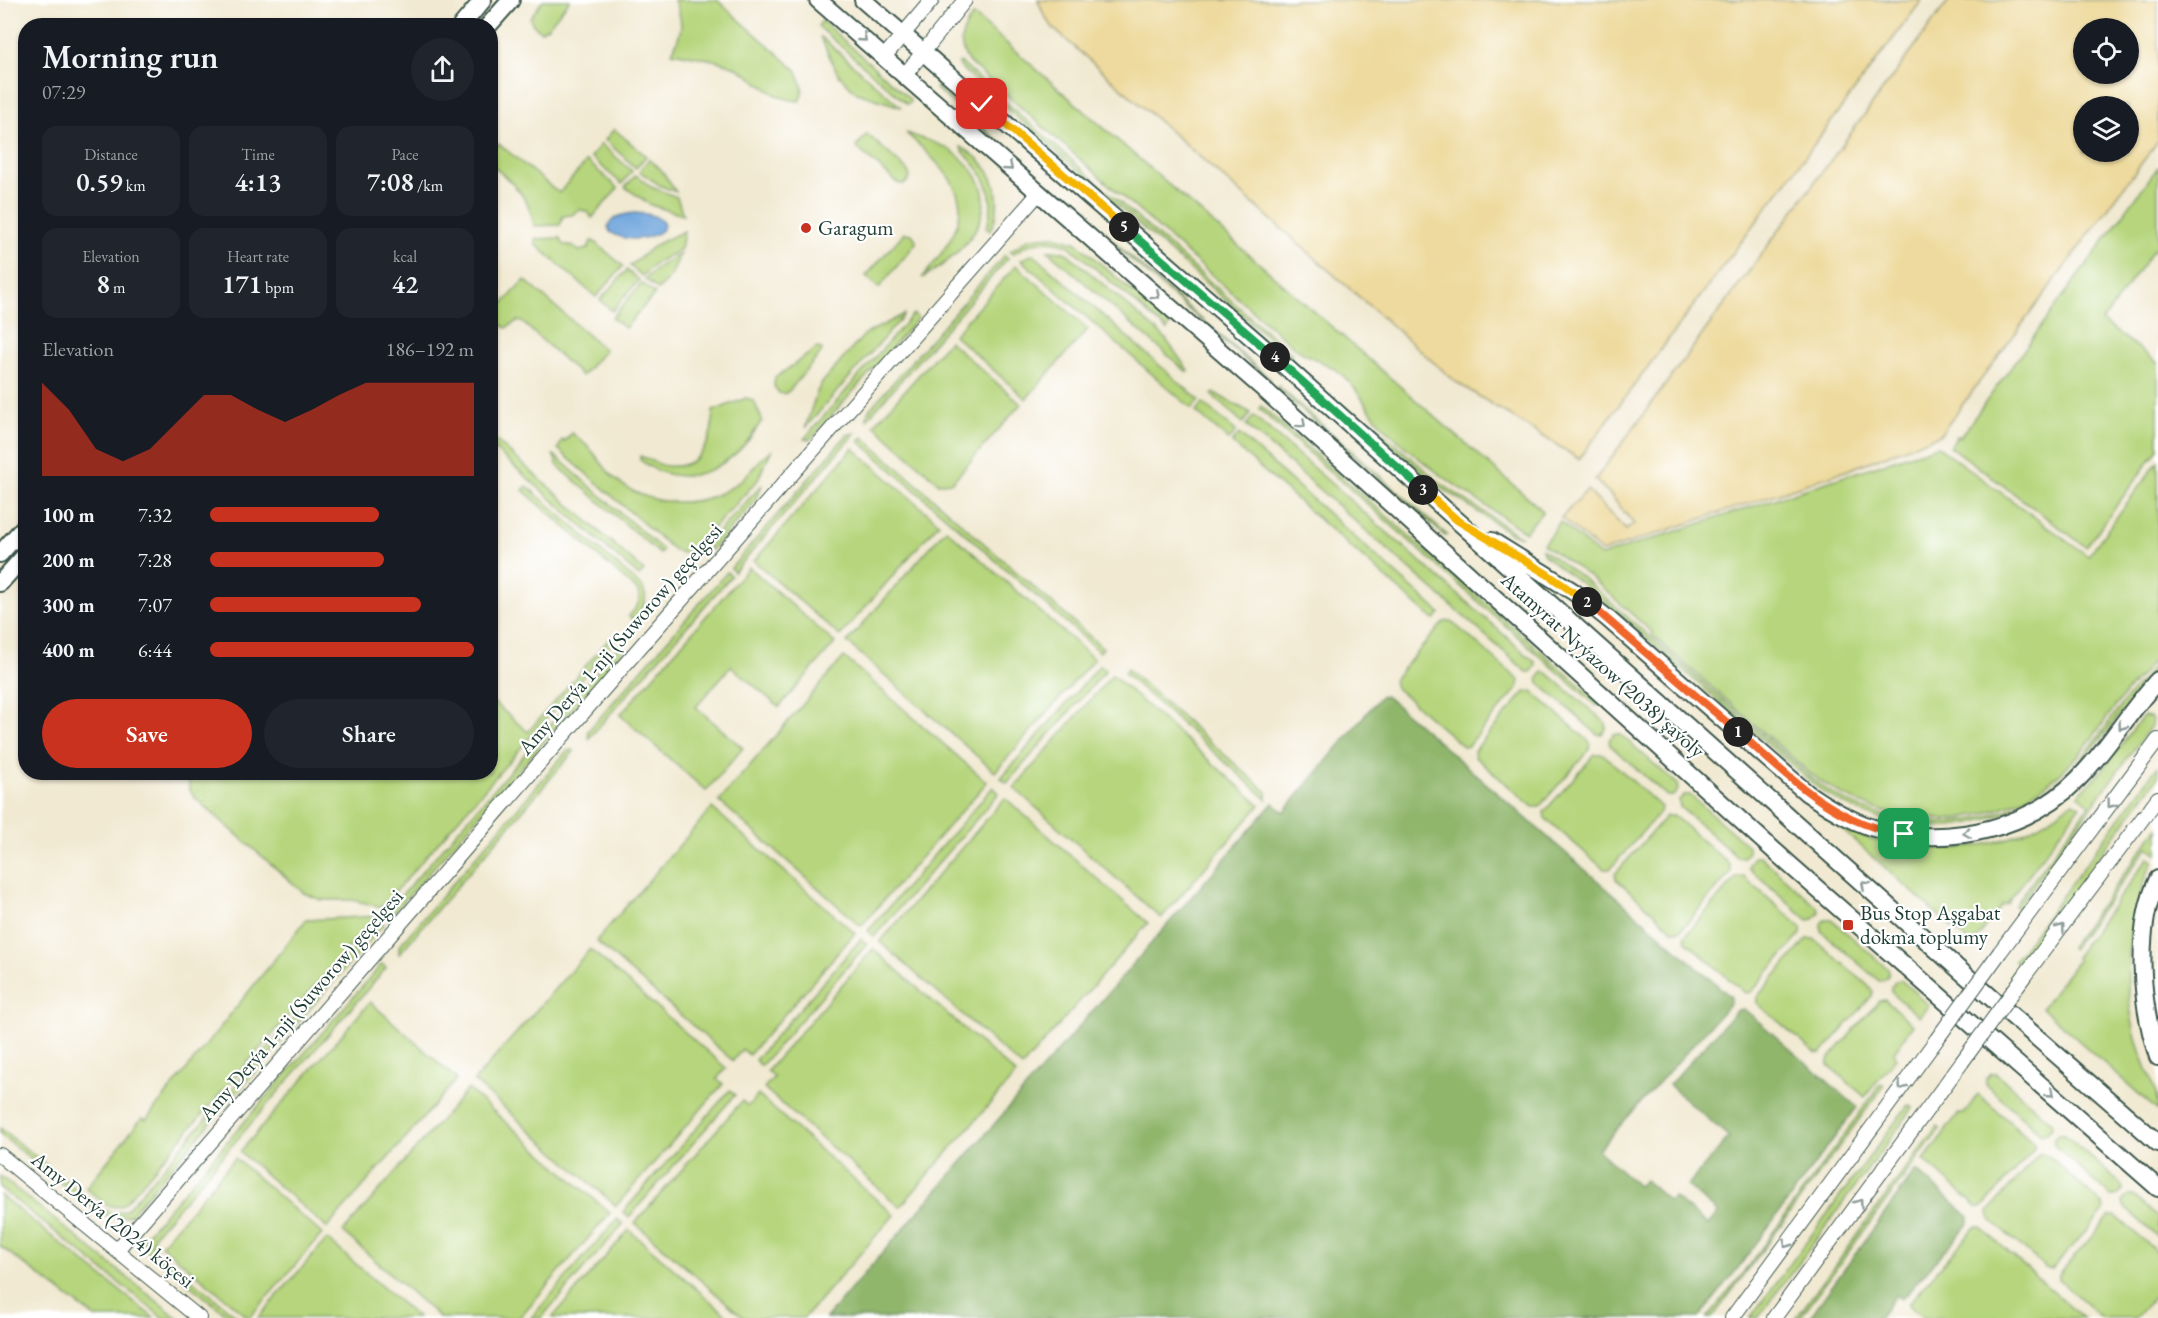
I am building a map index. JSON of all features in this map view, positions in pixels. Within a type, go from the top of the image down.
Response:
[{"type":"main road","points":[[468,18],[483,0]]},
{"type":"main road","points":[[495,18],[511,0]]},
{"type":"main road","name":"Atamyrat Nyýazow (2038) şaýoly","points":[[818,0],[1267,392],[1789,864],[2158,1188]]},
{"type":"main road","name":"Atamyrat Nyýazow (2038) şaýoly","points":[[863,0],[1287,368],[2158,1143]]},
{"type":"main road","points":[[1457,520],[1547,574],[1582,598],[1807,793],[1848,818],[1887,832],[1926,836],[1968,834],[1993,828],[2041,808],[2076,782],[2093,764],[2158,680]]},
{"type":"main road","points":[[0,554],[18,534]]},
{"type":"main road","points":[[0,583],[18,563]]},
{"type":"main road","points":[[2158,879],[2150,902],[2144,932],[2142,976],[2147,1014],[2158,1057]]},
{"type":"street","points":[[884,57],[932,0]]},
{"type":"street","points":[[904,76],[965,0]]},
{"type":"street","name":"Amy Derýa 1-nji (Suworow) geçelgesi","points":[[117,1250],[641,646],[1039,193]]},
{"type":"street","points":[[1732,1318],[2158,740]]},
{"type":"street","points":[[1774,1318],[2025,975],[2158,798]]},
{"type":"street","name":"Amy Derýa (2024) köçesi","points":[[0,1155],[200,1318]]},
{"type":"green space","points":[[543,0],[570,0],[548,27],[541,31],[533,25],[530,18]]},
{"type":"green space","points":[[674,0],[717,0],[796,70],[802,89],[799,101],[780,97],[726,63],[672,52],[681,26]]},
{"type":"green space","points":[[974,15],[1543,511],[1525,532],[1451,482],[1398,441],[1370,411],[1343,376],[1335,369],[1295,348],[969,62],[961,44],[963,32]]},
{"type":"green space","points":[[822,21],[910,99],[910,103],[907,104],[818,26]]},
{"type":"green space","points":[[820,36],[901,107],[857,93],[838,74]]},
{"type":"green space","points":[[960,62],[1292,354],[1290,357],[961,68],[958,64]]},
{"type":"green space","points":[[936,86],[1271,380],[935,88]]},
{"type":"green space","points":[[614,129],[646,156],[636,168],[605,140]]},
{"type":"green space","points":[[906,133],[952,151],[974,172],[982,190],[983,207],[978,224],[969,240],[939,267],[922,278],[941,255],[953,235],[959,217],[959,201],[954,186],[943,170]]},
{"type":"green space","points":[[867,134],[907,170],[910,176],[905,184],[896,182],[856,147]]},
{"type":"green space","points":[[601,144],[632,171],[622,184],[591,157]]},
{"type":"green space","points":[[498,145],[559,193],[587,161],[618,188],[592,218],[587,211],[578,210],[572,215],[563,216],[560,225],[534,226],[529,206],[524,198],[498,170]]},
{"type":"green space","points":[[961,147],[981,163],[989,172],[994,183],[997,206],[990,231],[986,228],[991,206],[988,186]]},
{"type":"green space","points":[[649,159],[662,171],[676,192],[661,186],[639,171]]},
{"type":"green space","points":[[2158,167],[2158,249],[2155,248],[2102,321],[2158,363],[2158,449],[2086,547],[1950,446],[1957,436],[1960,437]]},
{"type":"green space","points":[[636,175],[651,187],[677,197],[683,215],[651,205],[625,187]]},
{"type":"green space","points":[[684,231],[681,249],[656,263],[642,276],[630,266],[655,245]]},
{"type":"green space","points":[[904,233],[912,234],[916,243],[879,288],[866,276]]},
{"type":"green space","points":[[1054,236],[1077,243],[1170,325],[1167,330],[1068,245],[1046,241],[1026,246],[1013,254],[1010,251],[1030,238]]},
{"type":"green space","points":[[560,238],[564,245],[572,246],[579,251],[588,249],[591,241],[595,242],[623,266],[596,297],[535,244],[535,239]]},
{"type":"green space","points":[[1048,251],[1062,251],[1068,254],[1165,338],[1188,370],[1187,372]]},
{"type":"green space","points":[[680,254],[671,276],[658,290],[645,279],[658,267]]},
{"type":"green space","points":[[1033,254],[1199,400],[1192,409],[1021,260]]},
{"type":"green space","points":[[1005,255],[1008,258],[867,419],[868,411]]},
{"type":"green space","points":[[1016,265],[1088,329],[1026,399],[954,335]]},
{"type":"green space","points":[[627,270],[639,280],[612,311],[600,300]]},
{"type":"green space","points":[[525,280],[605,350],[582,376],[522,322],[517,321],[506,328],[498,322],[498,309]]},
{"type":"green space","points":[[642,283],[655,294],[625,328],[612,318]]},
{"type":"green space","points":[[905,314],[805,428],[821,384],[865,334]]},
{"type":"green space","points":[[913,314],[918,318],[811,439],[804,439]]},
{"type":"green space","points":[[949,341],[1021,404],[952,482],[939,483],[874,425]]},
{"type":"green space","points":[[817,348],[822,349],[821,353],[789,391],[784,394],[779,393],[774,386],[775,378]]},
{"type":"green space","points":[[1278,386],[1447,535],[1445,536],[1277,388]]},
{"type":"green space","points":[[1214,393],[1251,413],[1243,423],[1212,395]]},
{"type":"green space","points":[[746,398],[754,401],[762,420],[739,450],[724,462],[692,475],[675,475],[658,470],[640,460],[640,456],[667,466],[688,463],[703,451],[708,442],[713,411]]},
{"type":"green space","points":[[1203,403],[1236,431],[1229,440],[1196,412]]},
{"type":"green space","points":[[1261,406],[1600,703],[1597,706],[1259,409]]},
{"type":"green space","points":[[1254,416],[1535,662],[1536,666],[1531,672],[1527,672],[1246,425]]},
{"type":"green space","points":[[1376,428],[1442,484],[1521,537],[1510,533],[1440,487],[1374,431]]},
{"type":"green space","points":[[572,433],[591,449],[613,477],[626,487],[640,494],[670,502],[701,500],[730,488],[771,451],[757,481],[693,550],[683,553],[674,550],[558,449],[562,440],[564,442]]},
{"type":"green space","points":[[855,433],[734,572],[731,568],[847,435]]},
{"type":"green space","points":[[1239,434],[1440,613],[1434,620],[1232,443]]},
{"type":"green space","points":[[863,437],[1103,648],[1100,652],[859,441]]},
{"type":"green space","points":[[498,442],[644,571],[639,576],[498,452]]},
{"type":"green space","points":[[1937,446],[2088,556],[2158,461],[2158,656],[2131,686],[2086,747],[2072,762],[2043,786],[2012,804],[1979,815],[1944,819],[1909,817],[1875,809],[1842,794],[1811,774],[1652,635],[1653,633],[1589,576],[1543,544],[1560,522],[1601,556]]},
{"type":"green space","points":[[853,448],[939,523],[840,636],[754,561]]},
{"type":"green space","points":[[553,454],[663,550],[660,554],[558,466]]},
{"type":"green space","points":[[762,485],[755,502],[711,550],[706,545]]},
{"type":"green space","points":[[527,486],[641,586],[645,600],[633,620],[629,616],[639,601],[637,590],[523,490]]},
{"type":"green space","points":[[946,529],[1094,659],[995,772],[847,642]]},
{"type":"green space","points":[[1542,549],[1585,580],[1820,785],[1849,802],[1880,814],[1912,821],[1944,822],[1977,819],[2008,809],[2038,795],[2073,767],[2158,661],[2158,667],[2079,766],[2050,790],[2019,807],[1986,820],[1952,826],[1918,826],[1883,820],[1850,807],[1818,788],[1599,597],[1544,555]]},
{"type":"green space","points":[[749,567],[835,643],[779,707],[731,666],[696,707],[743,748],[706,791],[620,715]]},
{"type":"green space","points":[[727,572],[731,576],[589,738],[588,731]]},
{"type":"green space","points":[[1451,621],[1520,681],[1518,688],[1468,746],[1464,747],[1395,687],[1394,679],[1444,622]]},
{"type":"green space","points":[[610,638],[614,641],[498,774],[498,706],[528,732]]},
{"type":"green space","points":[[619,646],[624,650],[391,916],[387,912]]},
{"type":"green space","points":[[844,657],[987,782],[861,926],[719,801]]},
{"type":"green space","points":[[1100,665],[1106,670],[1007,783],[1001,778]]},
{"type":"green space","points":[[1127,669],[1267,792],[1267,799],[1124,673]]},
{"type":"green space","points":[[1543,672],[1606,723],[1606,729],[1602,734],[1597,734],[1539,683],[1538,678]]},
{"type":"green space","points":[[1112,675],[1260,805],[1161,918],[1014,788]]},
{"type":"green space","points":[[1525,692],[1532,692],[1590,742],[1589,750],[1539,807],[1533,807],[1475,757],[1474,751]]},
{"type":"green space","points":[[1383,696],[1387,697],[1731,997],[1730,1004],[1598,1150],[1638,1186],[1645,1180],[1669,1201],[1674,1197],[1708,1225],[1718,1213],[1687,1186],[1729,1137],[1669,1085],[1737,1010],[1744,1009],[1857,1107],[1699,1318],[826,1318],[1273,803],[1284,812]]},
{"type":"green space","points":[[2143,716],[2150,717],[2151,726],[2017,908],[2014,906],[2090,804],[2078,795],[2100,773]]},
{"type":"green space","points":[[1614,734],[1620,734],[1677,784],[1678,790],[1673,796],[1667,796],[1610,745],[1609,740]]},
{"type":"green space","points":[[567,751],[574,751],[399,954],[399,946]]},
{"type":"green space","points":[[1595,754],[1603,754],[1661,807],[1660,812],[1610,869],[1604,869],[1545,818],[1544,812]]},
{"type":"green space","points":[[2158,766],[2158,777],[2019,965],[2014,961]]},
{"type":"green space","points":[[493,780],[382,907],[352,900],[321,900],[304,893],[195,798],[189,789],[189,781]]},
{"type":"green space","points":[[993,787],[999,793],[874,937],[868,931]]},
{"type":"green space","points":[[1684,795],[1690,795],[1748,846],[1748,852],[1744,857],[1737,857],[1680,807],[1679,800]]},
{"type":"green space","points":[[1005,798],[1148,923],[1022,1067],[880,942]]},
{"type":"green space","points":[[2074,802],[2080,806],[2007,904],[2002,905],[1972,945],[1838,826],[1883,842],[1906,846],[1929,849],[1977,846],[2023,833],[2043,823]]},
{"type":"green space","points":[[712,808],[855,933],[749,1055],[742,1049],[733,1061],[596,941]]},
{"type":"green space","points":[[1666,816],[1674,816],[1730,865],[1731,872],[1681,930],[1674,931],[1616,879],[1615,874]]},
{"type":"green space","points":[[2158,828],[2158,854],[2148,847],[2072,949],[2070,947]]},
{"type":"green space","points":[[1755,856],[1760,856],[1818,908],[1819,913],[1814,919],[1808,920],[1749,868]]},
{"type":"green space","points":[[2149,857],[2153,861],[2137,905],[2132,928],[2128,975],[2132,1022],[2138,1045],[2154,1086],[2158,1111],[2042,1008],[2077,961],[2076,956]]},
{"type":"green space","points":[[1744,877],[1801,927],[1801,934],[1751,992],[1745,993],[1686,941],[1685,936],[1736,878]]},
{"type":"green space","points":[[376,916],[124,1204],[114,1207],[109,1205],[86,1188],[142,1118],[146,1120],[306,920]]},
{"type":"green space","points":[[1825,919],[1831,919],[1889,970],[1887,978],[1879,981],[1821,931],[1821,924]]},
{"type":"green space","points":[[380,920],[384,924],[130,1215],[115,1218],[98,1213],[0,1134],[0,1128],[101,1209],[115,1213],[126,1210]]},
{"type":"green space","points":[[861,939],[867,944],[761,1066],[755,1060]]},
{"type":"green space","points":[[1807,939],[1814,939],[1873,992],[1872,996],[1821,1054],[1815,1053],[1757,1003],[1757,997]]},
{"type":"green space","points":[[590,949],[726,1068],[717,1079],[723,1084],[616,1206],[474,1081]]},
{"type":"green space","points":[[873,949],[1016,1074],[900,1207],[764,1088],[774,1077],[767,1071]]},
{"type":"green space","points":[[382,964],[386,968],[154,1235],[152,1245],[155,1250],[239,1318],[231,1318],[147,1251],[143,1243],[144,1237]]},
{"type":"green space","points":[[1901,980],[1929,1005],[1919,1017],[1891,992],[1891,987],[1896,981]]},
{"type":"green space","points":[[1885,1000],[1913,1025],[1894,1052],[1896,1057],[1865,1097],[1828,1065],[1828,1060],[1879,1001]]},
{"type":"green space","points":[[370,1002],[457,1079],[327,1228],[240,1152]]},
{"type":"green space","points":[[1991,1073],[1996,1073],[2051,1122],[2052,1128],[2047,1133],[2041,1134],[1986,1085],[1986,1079]]},
{"type":"green space","points":[[1881,1084],[1884,1086],[1712,1318],[1707,1318],[1744,1272]]},
{"type":"green space","points":[[468,1089],[610,1213],[519,1318],[440,1318],[343,1232]]},
{"type":"green space","points":[[730,1090],[735,1095],[629,1217],[623,1212]]},
{"type":"green space","points":[[1978,1094],[2034,1143],[2034,1149],[1983,1207],[1977,1207],[1924,1160],[1958,1114],[1964,1114]]},
{"type":"green space","points":[[758,1095],[894,1215],[804,1318],[744,1318],[635,1223],[742,1101],[748,1106]]},
{"type":"green space","points":[[1908,1105],[1913,1108],[1758,1318],[1750,1318]]},
{"type":"green space","points":[[1937,1126],[1940,1128],[1800,1318],[1796,1318]]},
{"type":"green space","points":[[2058,1134],[2064,1134],[2121,1184],[2122,1190],[2117,1195],[2111,1196],[2054,1145],[2054,1139]]},
{"type":"green space","points":[[2039,1154],[2046,1154],[2103,1205],[2104,1211],[2052,1269],[2047,1269],[1989,1218],[1988,1212]]},
{"type":"green space","points":[[235,1158],[322,1234],[249,1318],[161,1245]]},
{"type":"green space","points":[[1916,1170],[1969,1217],[1969,1223],[1902,1299],[1896,1295],[1879,1318],[1809,1318]]},
{"type":"green space","points":[[0,1176],[178,1318],[163,1318],[0,1188]]},
{"type":"green space","points":[[0,1195],[154,1318],[96,1318],[0,1246]]},
{"type":"green space","points":[[2128,1196],[2134,1196],[2158,1217],[2158,1237],[2124,1207],[2123,1201]]},
{"type":"green space","points":[[2110,1216],[2116,1216],[2158,1253],[2158,1292],[2135,1318],[2102,1318],[2059,1280],[2059,1274]]},
{"type":"green space","points":[[617,1219],[623,1224],[541,1318],[531,1318]]},
{"type":"green space","points":[[1975,1227],[1980,1227],[2083,1318],[1923,1318],[1908,1304]]},
{"type":"green space","points":[[629,1230],[730,1318],[552,1318]]},
{"type":"green space","points":[[327,1239],[418,1318],[258,1318]]},
{"type":"sand","points":[[1038,0],[1922,0],[1579,459],[1456,382],[1054,29],[1044,15]]},
{"type":"sand","points":[[1949,0],[2158,0],[2158,141],[1940,435],[1845,471],[1602,552],[1561,518],[1587,490],[1626,530],[1634,524],[1595,480]]},
{"type":"water","points":[[635,213],[652,215],[659,219],[664,225],[662,230],[656,234],[636,239],[629,239],[610,232],[608,227],[612,220]]},
{"type":"place","name":"Garagum","points":[[806,228]]},
{"type":"place","name":"Bus Stop Aşgabat dokma toplumy","points":[[1848,925]]},
{"type":"route","points":[[982,104],[1287,368],[1457,520],[1574,592],[1607,618],[1807,793],[1848,818],[1887,832],[1904,834]]}]
